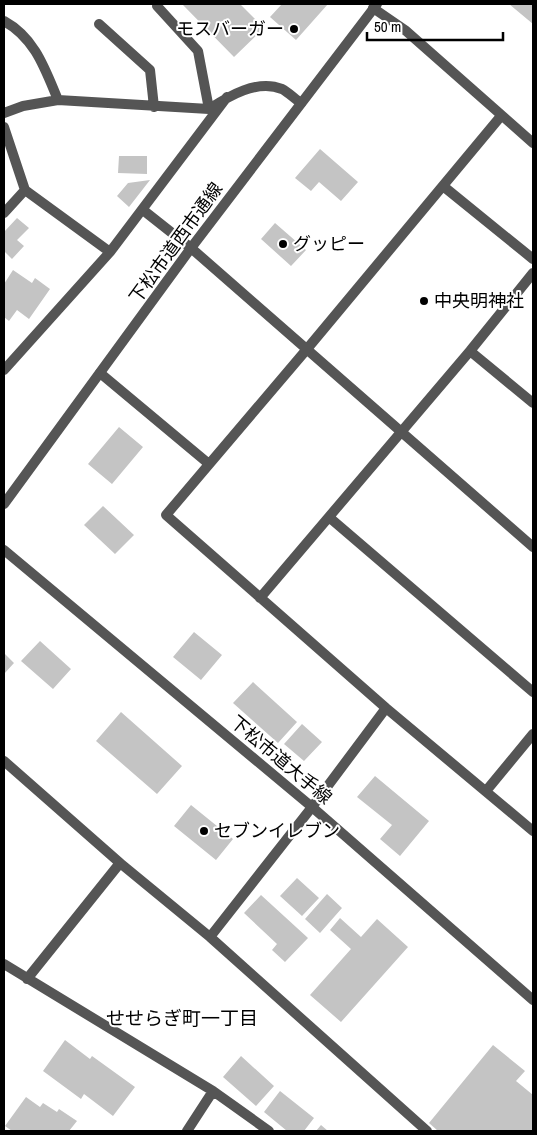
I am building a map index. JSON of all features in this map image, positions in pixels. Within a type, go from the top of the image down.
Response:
[{"type":"street","points":[[157,6],[198,51],[209,109]]},
{"type":"street","points":[[375,6],[405,30],[500,116],[533,143]]},
{"type":"street","name":"下松市道西市通線","points":[[4,504],[191,248],[375,6]]},
{"type":"street","points":[[4,21],[17,28],[38,52],[58,100]]},
{"type":"street","points":[[99,24],[150,70],[154,107]]},
{"type":"street","points":[[4,112],[23,106],[58,100],[209,109],[227,97],[262,85],[282,89],[301,103]]},
{"type":"street","points":[[4,370],[110,252],[227,97]]},
{"type":"street","points":[[500,116],[307,349],[166,515],[386,708],[533,831]]},
{"type":"street","points":[[4,127],[25,190],[110,252]]},
{"type":"street","points":[[443,186],[533,259]]},
{"type":"street","points":[[4,213],[25,190]]},
{"type":"street","points":[[143,210],[191,248],[533,547]]},
{"type":"street","points":[[260,598],[330,518],[533,274]]},
{"type":"street","points":[[470,351],[533,403]]},
{"type":"street","points":[[100,373],[209,464]]},
{"type":"street","points":[[330,518],[533,692]]},
{"type":"street","name":"下松市道大手線","points":[[4,550],[312,807],[533,1000]]},
{"type":"street","points":[[210,937],[312,807],[386,708]]},
{"type":"street","points":[[486,791],[533,734]]},
{"type":"street","points":[[5,765],[210,937],[427,1131]]},
{"type":"street","points":[[26,979],[120,863]]},
{"type":"street","points":[[4,964],[213,1091],[269,1131]]},
{"type":"street","points":[[187,1131],[213,1091]]},
{"type":"building","points":[[184,4],[240,4],[264,28],[234,57]]},
{"type":"building","name":"モスバーガー","points":[[282,4],[328,4],[296,40],[270,17]]},
{"type":"building","points":[[509,4],[533,4],[533,24]]},
{"type":"building","points":[[320,149],[358,182],[341,201],[319,182],[311,191],[295,178]]},
{"type":"building","points":[[119,156],[147,156],[147,174],[118,173]]},
{"type":"building","points":[[150,180],[129,207],[117,196],[128,183]]},
{"type":"building","points":[[17,218],[29,228],[17,240],[24,246],[12,259],[4,251],[4,232]]},
{"type":"building","name":"グッピー","points":[[275,223],[306,250],[291,266],[261,239]]},
{"type":"building","points":[[13,270],[32,283],[35,278],[50,289],[29,319],[17,310],[9,321],[4,317],[4,284]]},
{"type":"building","points":[[119,427],[143,447],[112,484],[88,464]]},
{"type":"building","points":[[103,506],[134,535],[115,554],[84,525]]},
{"type":"building","points":[[194,632],[222,655],[201,680],[173,657]]},
{"type":"building","points":[[40,641],[71,669],[53,689],[21,661]]},
{"type":"building","points":[[4,653],[14,663],[4,674]]},
{"type":"building","points":[[253,682],[297,722],[278,743],[233,703]]},
{"type":"building","points":[[121,712],[182,766],[157,794],[96,741]]},
{"type":"building","points":[[302,724],[322,742],[304,761],[284,744]]},
{"type":"building","points":[[375,776],[429,821],[400,856],[380,839],[392,825],[357,797]]},
{"type":"building","points":[[191,805],[233,839],[216,860],[174,826]]},
{"type":"building","points":[[297,878],[319,898],[302,916],[280,896]]},
{"type":"building","points":[[327,894],[342,908],[320,933],[305,919]]},
{"type":"building","points":[[261,895],[308,938],[285,962],[272,950],[277,944],[244,913]]},
{"type":"building","points":[[340,918],[361,937],[377,919],[408,947],[341,1022],[310,995],[351,949],[330,930]]},
{"type":"building","points":[[65,1040],[90,1059],[92,1056],[135,1087],[113,1116],[84,1094],[81,1099],[43,1071]]},
{"type":"building","points":[[493,1045],[525,1071],[516,1081],[533,1095],[533,1131],[438,1131],[429,1123]]},
{"type":"building","points":[[241,1056],[274,1086],[256,1106],[223,1077]]},
{"type":"building","points":[[280,1091],[314,1118],[304,1131],[287,1131],[264,1112]]},
{"type":"building","points":[[26,1097],[40,1107],[43,1103],[57,1112],[59,1109],[77,1121],[69,1131],[12,1131],[5,1126]]},
{"type":"building","points":[[321,1125],[328,1131],[316,1131]]},
{"type":"place","name":"モスバーガー","points":[[294,29]]},
{"type":"place","name":"グッピー","points":[[283,244]]},
{"type":"place","name":"中央明神社","points":[[424,301]]},
{"type":"place","name":"セブンイレブン","points":[[204,831]]},
{"type":"district","name":"せせらぎ町一丁目","points":[[182,1018]]}]
